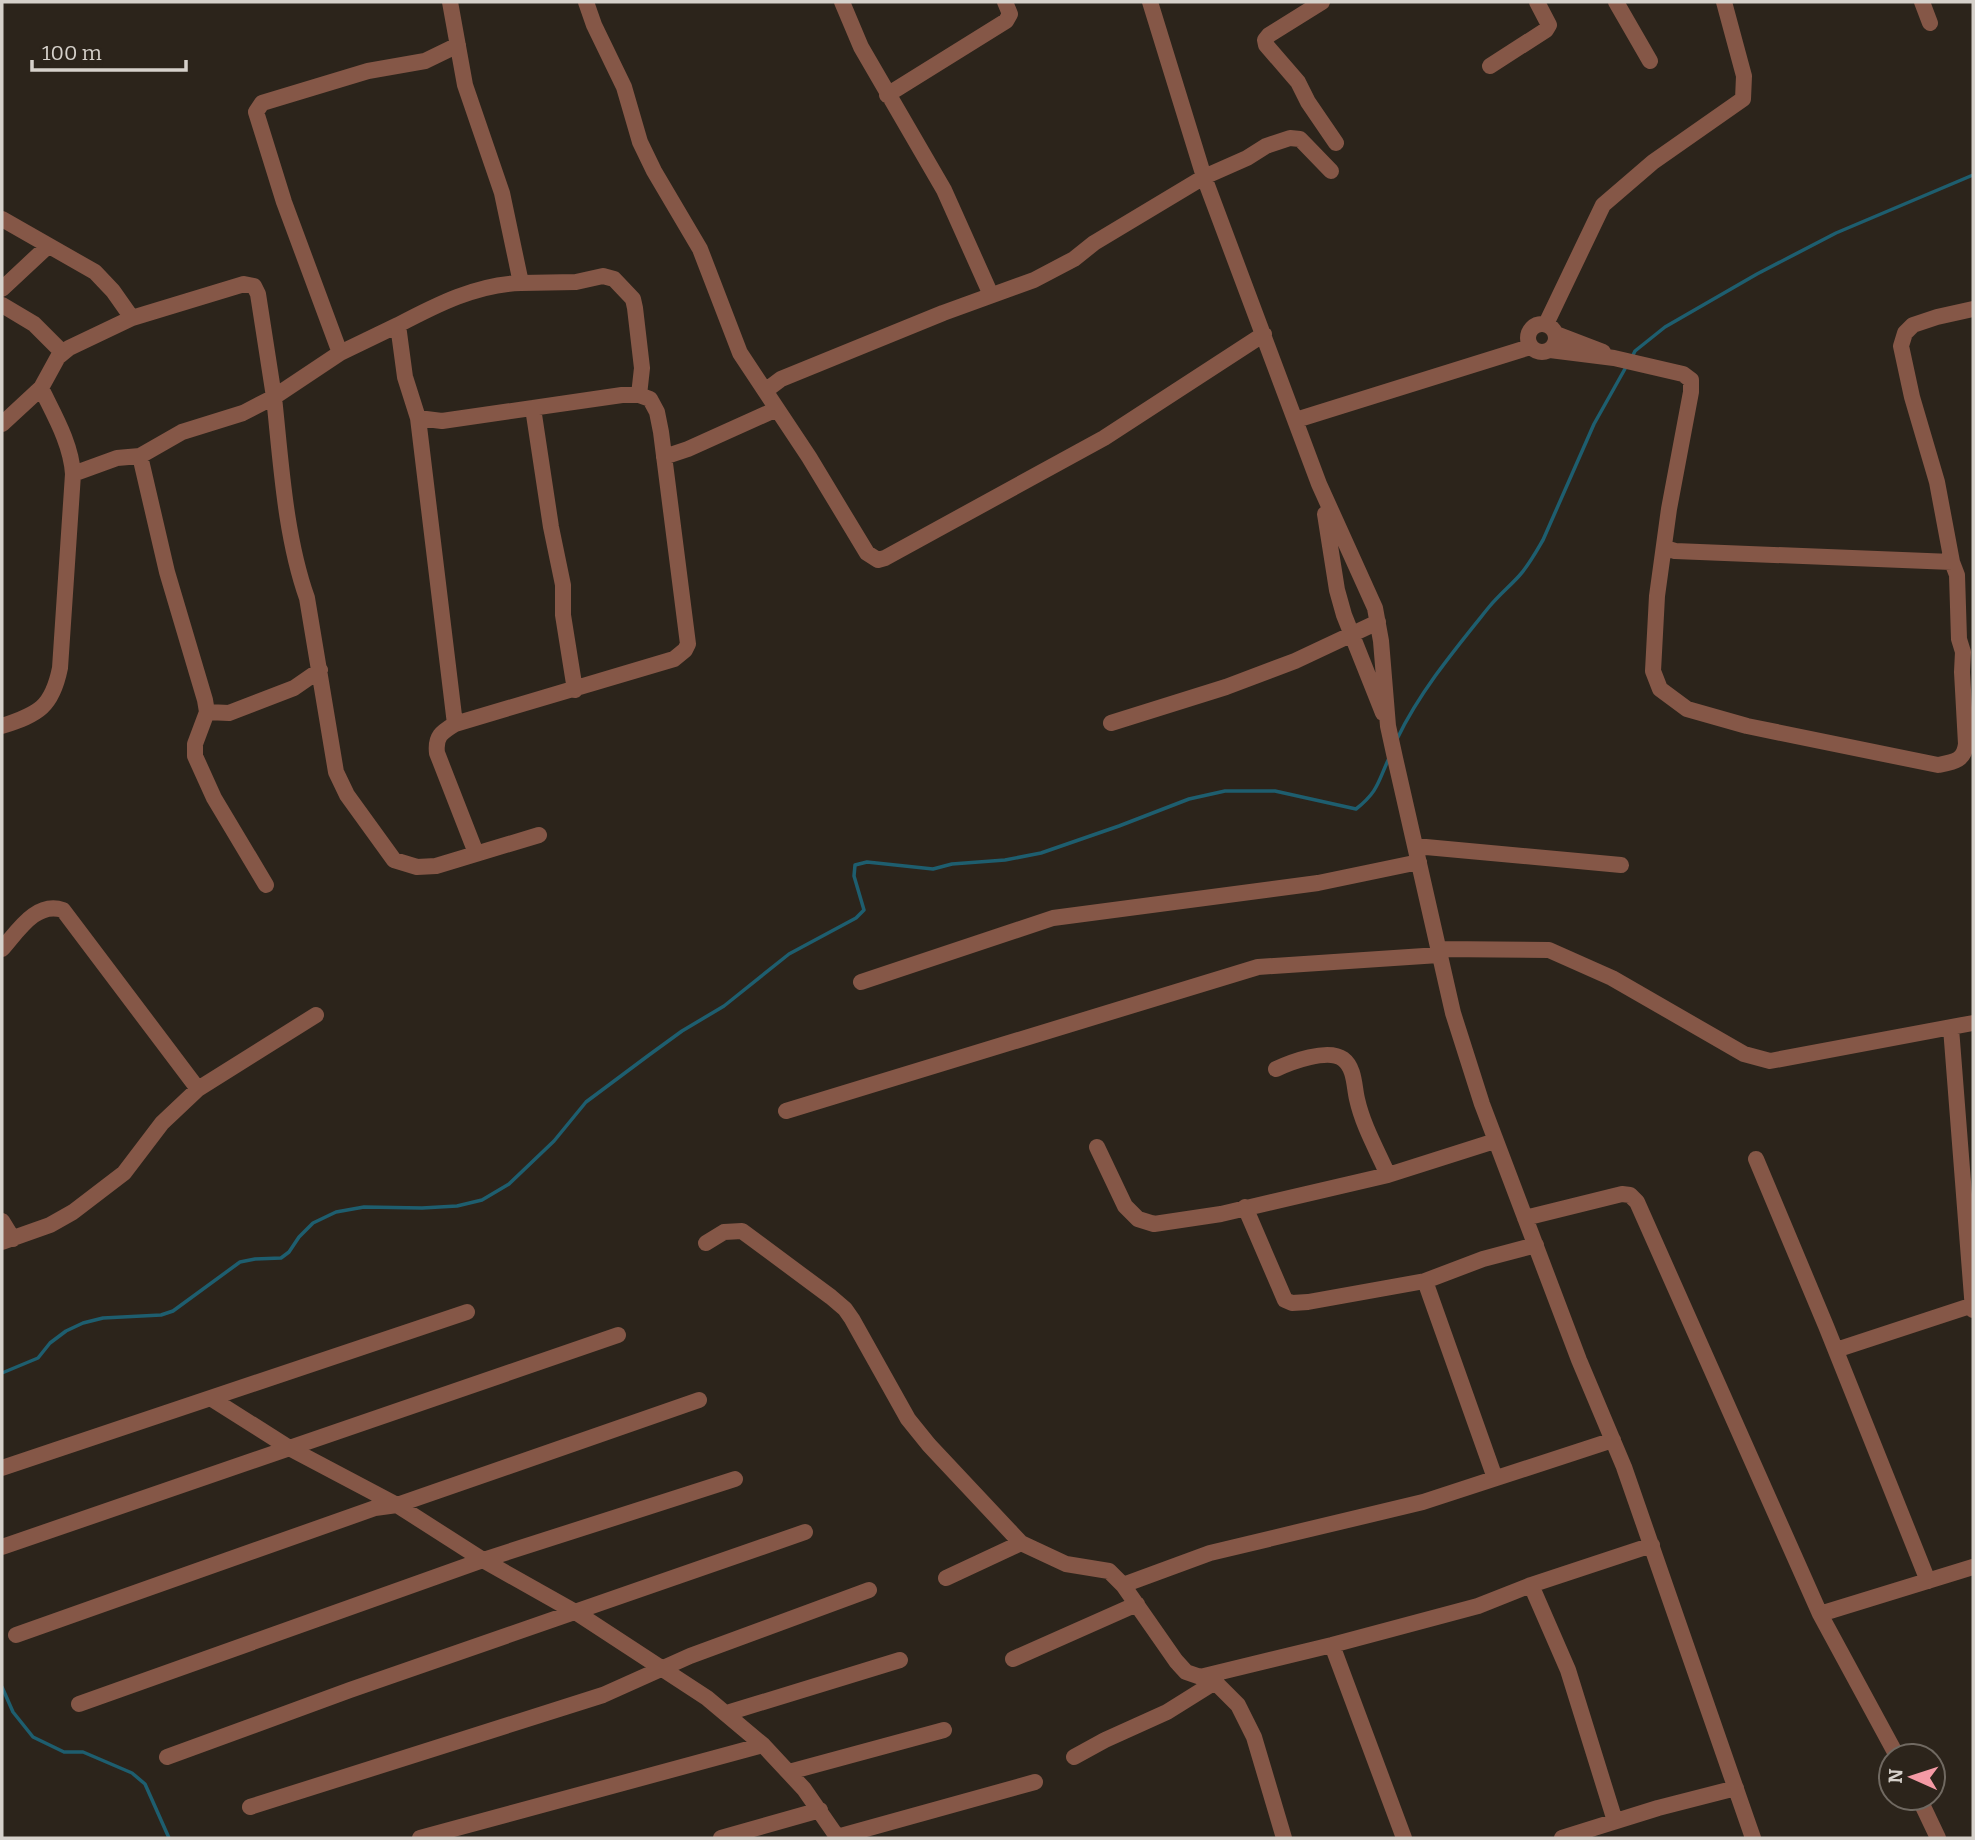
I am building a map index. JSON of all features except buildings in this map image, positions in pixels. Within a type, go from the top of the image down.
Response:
[{"type":"street","points":[[450,2],[465,85],[502,192],[521,283]]},
{"type":"street","points":[[586,2],[624,88],[640,142],[654,172],[701,249],[740,353],[867,554],[878,560],[1104,438],[1264,334]]},
{"type":"street","points":[[842,2],[860,47],[944,190],[991,295]]},
{"type":"street","points":[[887,95],[1006,21],[1010,14],[1005,2]]},
{"type":"street","points":[[1150,2],[1204,177],[1319,484],[1368,592],[1378,622],[1388,726],[1438,952],[1453,1013],[1495,1141],[1652,1545],[1753,1838]]},
{"type":"street","points":[[1322,2],[1265,40],[1298,82],[1336,143]]},
{"type":"street","points":[[1490,66],[1546,30],[1549,25],[1538,2]]},
{"type":"street","points":[[1616,2],[1650,61]]},
{"type":"street","points":[[1550,350],[1556,343],[1551,329],[1603,205],[1653,162],[1696,130],[1737,106],[1743,99],[1744,76],[1724,2]]},
{"type":"street","points":[[1922,2],[1930,23]]},
{"type":"street","points":[[340,353],[284,202],[256,113],[258,107],[262,103],[368,71],[425,61],[458,45]]},
{"type":"street","points":[[765,391],[781,379],[1034,280],[1074,259],[1094,243],[1204,177],[1247,158],[1266,146],[1290,138],[1300,139],[1331,171]]},
{"type":"street","points":[[2,219],[95,272],[113,291],[132,318]]},
{"type":"street","points":[[2,289],[48,246]]},
{"type":"street","points":[[73,474],[117,458],[140,456],[182,432],[243,413],[274,397],[340,353],[451,298],[503,284],[576,282],[603,276],[614,279],[633,299],[635,308],[642,368],[639,395]]},
{"type":"street","points":[[2,424],[41,388],[62,352],[132,318],[244,284],[254,286],[258,294],[274,397],[282,475],[298,572],[307,598],[336,772],[346,795],[394,860],[417,867],[436,866],[539,835]]},
{"type":"street","points":[[2,305],[34,324],[62,352]]},
{"type":"street","points":[[1296,421],[1530,347],[1542,353],[1550,350],[1614,358],[1682,374],[1690,380],[1691,392],[1657,596],[1654,671],[1660,688],[1687,709],[1747,726],[1938,765],[1953,762],[1965,754],[1962,672],[1968,653],[1959,639],[1957,575],[1952,562],[1937,482],[1912,397],[1901,346],[1905,333],[1913,326],[1937,317],[1973,309]]},
{"type":"street","points":[[1530,347],[1530,330],[1538,324],[1614,358]]},
{"type":"street","points":[[398,325],[405,377],[418,418],[455,724]]},
{"type":"street","points":[[2,726],[36,713],[50,700],[56,691],[60,668],[72,459],[41,388]]},
{"type":"street","points":[[418,418],[442,421],[622,395],[639,395],[650,399],[657,412],[664,457],[688,644],[674,659],[455,724],[439,735],[436,738],[437,753],[476,853]]},
{"type":"street","points":[[533,408],[551,527],[563,585],[564,615],[575,690]]},
{"type":"street","points":[[664,457],[777,409]]},
{"type":"street","points":[[140,456],[167,572],[207,712],[195,744],[195,756],[214,798],[266,885]]},
{"type":"street","points":[[1319,484],[1337,590],[1351,635],[1388,726]]},
{"type":"street","points":[[1665,548],[1675,551],[1952,562]]},
{"type":"street","points":[[1111,723],[1295,661],[1378,622]]},
{"type":"street","points":[[207,712],[229,713],[294,688],[320,670]]},
{"type":"street","points":[[861,982],[1053,918],[1318,883],[1417,854],[1621,865]]},
{"type":"street","points":[[2,949],[31,917],[48,908],[63,910],[198,1089]]},
{"type":"street","points":[[786,1111],[1258,967],[1438,952],[1549,950],[1612,978],[1744,1054],[1770,1061],[1973,1023]]},
{"type":"street","points":[[2,1221],[7,1241],[50,1225],[73,1212],[124,1173],[162,1122],[198,1089],[316,1015]]},
{"type":"street","points":[[1836,1350],[1973,1308],[1951,1028]]},
{"type":"street","points":[[1276,1069],[1296,1060],[1330,1055],[1343,1059],[1351,1071],[1364,1122],[1388,1175]]},
{"type":"street","points":[[1097,1147],[1125,1206],[1138,1219],[1154,1224],[1221,1214],[1388,1175],[1495,1141]]},
{"type":"street","points":[[1756,1159],[1928,1581]]},
{"type":"street","points":[[1525,1218],[1622,1194],[1630,1195],[1637,1202],[1820,1614],[1889,1742]]},
{"type":"street","points":[[1245,1207],[1285,1300],[1292,1303],[1425,1281],[1483,1259],[1536,1245]]},
{"type":"street","points":[[706,1243],[724,1232],[742,1231],[845,1309],[908,1419],[1021,1544],[1066,1564],[1109,1571],[1123,1585],[1175,1661],[1186,1672],[1208,1680],[1238,1705],[1254,1737],[1284,1838]]},
{"type":"street","points":[[1425,1281],[1495,1478]]},
{"type":"street","points":[[2,1468],[467,1312]]},
{"type":"street","points":[[2,1547],[291,1450],[618,1335]]},
{"type":"street","points":[[212,1399],[291,1450],[397,1505],[483,1560],[577,1612],[664,1668],[727,1713],[763,1745],[820,1810],[838,1838],[1035,1782]]},
{"type":"street","points":[[16,1635],[375,1508],[397,1505],[699,1400]]},
{"type":"street","points":[[1123,1585],[1210,1553],[1423,1502],[1613,1440]]},
{"type":"street","points":[[79,1704],[483,1560],[736,1479]]},
{"type":"street","points":[[167,1756],[805,1532]]},
{"type":"street","points":[[946,1578],[1021,1544]]},
{"type":"street","points":[[1074,1757],[1167,1712],[1208,1680],[1478,1606],[1531,1585],[1652,1545]]},
{"type":"street","points":[[1820,1614],[1973,1567]]},
{"type":"street","points":[[1531,1585],[1568,1670],[1615,1821]]},
{"type":"street","points":[[250,1807],[603,1695],[746,1634],[869,1590]]},
{"type":"street","points":[[1013,1659],[1136,1604]]},
{"type":"street","points":[[1332,1645],[1404,1838]]},
{"type":"street","points":[[727,1713],[900,1660]]},
{"type":"street","points":[[789,1772],[944,1730]]},
{"type":"street","points":[[420,1838],[763,1745]]},
{"type":"street","points":[[1562,1838],[1735,1788]]},
{"type":"street","points":[[721,1838],[820,1810]]},
{"type":"street","points":[[1926,1812],[1938,1838]]},
{"type":"waterway","points":[[1632,357],[1635,351],[1665,327],[1757,274],[1836,233],[1973,175]]},
{"type":"waterway","points":[[1397,739],[1439,670],[1489,607],[1523,572],[1535,554],[1594,424],[1626,367]]},
{"type":"waterway","points":[[2,1373],[38,1358],[50,1343],[83,1323],[103,1318],[161,1315],[173,1311],[240,1262],[281,1258],[313,1223],[336,1212],[364,1207],[457,1206],[482,1200],[509,1184],[554,1141],[586,1102],[682,1031],[724,1006],[789,954],[856,918],[864,910],[854,876],[855,865],[867,862],[933,869],[952,864],[1005,860],[1041,853],[1189,799],[1225,791],[1275,791],[1356,809],[1374,791],[1390,756]]},
{"type":"waterway","points":[[2,1687],[13,1712],[33,1737],[64,1752],[83,1752],[132,1773],[145,1784],[169,1838]]}]
